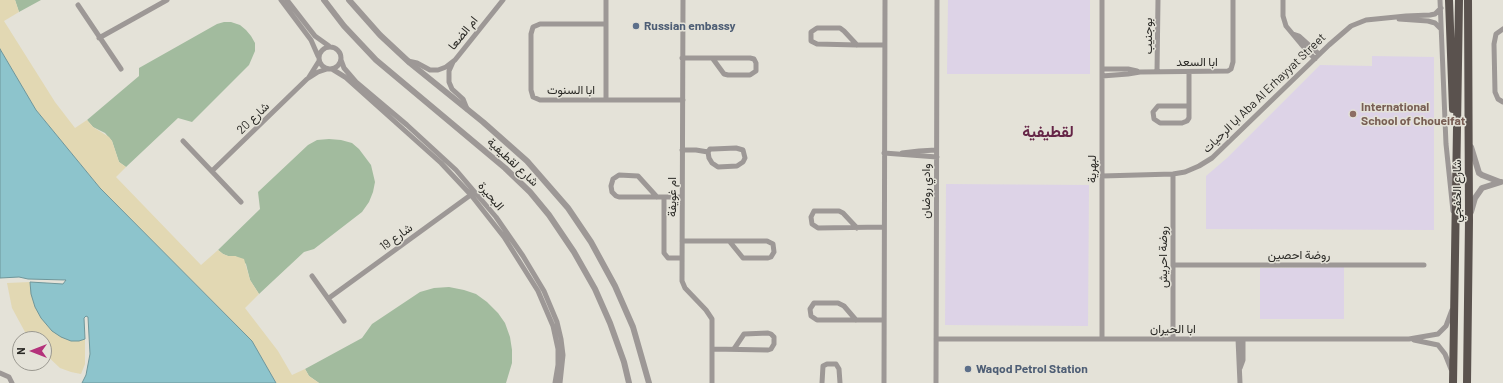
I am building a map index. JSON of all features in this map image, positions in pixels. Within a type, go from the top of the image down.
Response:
[{"type":"highway","points":[[1449,0],[1456,156]]},
{"type":"highway","name":"شارع الخفجي","points":[[1453,380],[1459,0]]},
{"type":"highway","name":"شارع الخفجي","points":[[1467,383],[1469,220],[1468,0]]},
{"type":"highway","points":[[1468,29],[1471,0]]},
{"type":"street","points":[[99,38],[167,0]]},
{"type":"street","name":"شارع لقطيفية","points":[[324,0],[344,26],[376,60],[505,168],[530,192],[549,215],[574,252],[600,300],[616,340],[629,383]]},
{"type":"street","name":"شارع لقطيفية","points":[[349,0],[380,35],[408,62],[510,145],[538,172],[568,208],[604,265],[624,306],[638,344],[649,383]]},
{"type":"street","name":"ام الضعا","points":[[467,109],[466,103],[452,89],[448,80],[449,71],[455,60],[503,0]]},
{"type":"street","points":[[606,0],[606,100]]},
{"type":"street","name":"ام غويفة","points":[[683,0],[683,285],[706,310],[712,319],[712,383]]},
{"type":"street","points":[[884,383],[885,0]]},
{"type":"street","name":"وادي روضان","points":[[936,383],[937,0]]},
{"type":"street","name":"لبهرية","points":[[1102,0],[1102,339]]},
{"type":"street","name":"بوجنيب","points":[[1157,72],[1158,0]]},
{"type":"street","name":"ابا السعد","points":[[1102,76],[1140,72],[1226,72],[1231,69],[1233,62],[1233,0]]},
{"type":"street","points":[[1283,0],[1284,21],[1286,26],[1314,59]]},
{"type":"street","name":"شارع الخفجي","points":[[1440,0],[1448,163],[1455,220]]},
{"type":"street","points":[[285,1],[315,36],[328,46],[334,47],[338,50],[341,54],[341,60],[338,66],[329,69],[323,67],[311,40],[285,1]]},
{"type":"street","points":[[78,5],[121,70]]},
{"type":"street","points":[[1388,17],[1430,15],[1435,14],[1441,8]]},
{"type":"street","points":[[1388,17],[1428,21],[1434,23],[1441,29]]},
{"type":"street","name":"ابا الرحيات Aba Al Erhayyat Street","points":[[1102,176],[1173,174],[1192,170],[1212,158],[1319,54],[1351,26],[1366,20],[1388,17]]},
{"type":"street","name":"ابا السنوت","points":[[606,24],[538,24],[533,27],[531,34],[531,90],[533,97],[540,100],[683,100]]},
{"type":"street","points":[[857,45],[840,28],[817,28],[812,32],[811,41],[816,44],[857,45],[884,45]]},
{"type":"street","points":[[1503,28],[1497,32],[1494,39],[1494,59],[1495,92],[1498,99],[1503,102]]},
{"type":"street","points":[[1294,34],[1299,36],[1319,54]]},
{"type":"street","points":[[319,58],[322,50],[328,46]]},
{"type":"street","name":"شارع 20","points":[[307,79],[319,58]]},
{"type":"street","points":[[682,58],[754,59],[757,66],[756,70],[750,75],[728,75],[724,74],[712,59]]},
{"type":"street","name":"البحيرة","points":[[341,60],[344,68],[359,87]]},
{"type":"street","name":"ام الضعا","points":[[408,62],[417,63],[427,69],[436,70],[446,67],[455,60]]},
{"type":"street","name":"شارع 20","points":[[212,171],[307,79],[318,72],[329,69]]},
{"type":"street","name":"البحيرة","points":[[329,69],[345,77],[359,87],[434,153],[473,193],[500,232],[523,260],[545,300],[553,326],[557,343],[560,383]]},
{"type":"street","name":"ابا السعد","points":[[1102,69],[1128,69],[1140,72]]},
{"type":"street","points":[[1189,72],[1189,106],[1189,118],[1185,122],[1160,123],[1154,119],[1153,112],[1158,106],[1189,106]]},
{"type":"street","points":[[1469,138],[1474,159],[1482,176],[1502,182]]},
{"type":"street","points":[[183,141],[241,202]]},
{"type":"street","points":[[682,150],[708,152],[713,149],[736,148],[743,150],[744,158],[743,162],[737,166],[718,167],[712,163],[708,152]]},
{"type":"street","points":[[901,154],[919,150],[936,150]]},
{"type":"street","points":[[884,153],[936,157]]},
{"type":"street","name":"روضة احريش","points":[[1173,174],[1173,339]]},
{"type":"street","points":[[657,197],[638,176],[620,175],[613,179],[611,189],[616,196],[620,197],[657,197],[664,197],[682,197]]},
{"type":"street","points":[[1469,220],[1473,203],[1479,191],[1482,188],[1502,182]]},
{"type":"street","name":"شارع 19","points":[[329,298],[473,193]]},
{"type":"street","points":[[664,197],[664,253],[668,258],[682,258]]},
{"type":"street","points":[[857,228],[844,213],[838,211],[818,211],[814,212],[811,217],[812,224],[818,228],[857,228],[884,227]]},
{"type":"street","points":[[682,242],[730,242],[767,242],[773,244],[774,252],[771,257],[768,258],[743,258],[730,242]]},
{"type":"street","name":"روضة احصين","points":[[1173,265],[1424,265]]},
{"type":"street","points":[[312,276],[344,321]]},
{"type":"street","points":[[856,320],[842,304],[838,303],[814,303],[810,309],[811,316],[817,320],[856,320],[884,320]]},
{"type":"street","name":"ابا الحيران","points":[[1409,340],[1432,336],[1443,331],[1454,303]]},
{"type":"street","points":[[712,349],[734,349],[771,349],[774,346],[774,340],[771,334],[768,333],[748,334],[742,336],[734,349]]},
{"type":"street","name":"ابا الحيران","points":[[936,339],[1409,340],[1438,345],[1446,354],[1453,380]]},
{"type":"street","points":[[1240,339],[1238,360],[1240,368],[1240,383]]},
{"type":"street","points":[[822,383],[823,366],[827,364],[836,364],[839,369],[840,383]]},
{"type":"street","points":[[0,373],[6,375],[12,383]]},
{"type":"street","name":"البحيرة","points":[[555,383],[559,376]]},
{"type":"shaded area","points":[[948,0],[1090,0],[1090,74],[947,74]]},
{"type":"shaded area","name":"International School of Choueifat","points":[[1372,56],[1434,57],[1434,230],[1206,229],[1206,176],[1227,158],[1320,65],[1372,66]]},
{"type":"shaded area","points":[[946,184],[1089,185],[1088,326],[945,325]]},
{"type":"shaded area","points":[[1344,267],[1344,319],[1260,319],[1260,268]]},
{"type":"green space","points":[[15,0],[41,0],[19,12]]},
{"type":"green space","points":[[231,22],[240,25],[251,36],[255,43],[255,51],[249,65],[192,122],[178,118],[126,167],[119,162],[112,141],[105,133],[93,127],[87,120],[139,76],[139,68],[217,24]]},
{"type":"green space","points":[[329,139],[352,143],[359,149],[371,165],[375,182],[369,202],[362,212],[314,249],[304,252],[259,294],[250,280],[246,264],[235,256],[228,256],[218,250],[260,209],[258,192],[308,145],[317,140]]},
{"type":"green space","points":[[449,287],[476,294],[498,313],[505,323],[510,337],[512,350],[512,363],[506,383],[319,383],[309,376],[305,369],[362,338],[372,324],[420,292],[434,288]]},
{"type":"sand","points":[[0,0],[15,0],[19,12],[4,21],[55,102],[75,128],[87,120],[93,127],[109,137],[112,141],[119,162],[126,167],[116,177],[201,265],[218,250],[228,256],[235,256],[244,259],[250,280],[259,294],[245,308],[278,351],[292,375],[305,369],[309,376],[319,383],[276,383],[252,341],[100,188],[36,110],[0,49]]},
{"type":"sand","points":[[30,282],[32,294],[79,341],[85,339],[85,364],[81,374],[60,368],[52,360],[52,331],[24,331],[12,308],[7,283]]},
{"type":"water","points":[[0,49],[36,110],[100,188],[252,341],[276,383],[82,383],[86,375],[90,354],[88,317],[86,316],[84,318],[85,339],[71,341],[61,337],[52,331],[41,318],[35,307],[31,294],[30,282],[63,284],[66,280],[28,279],[19,277],[0,278]]},
{"type":"place","name":"Russian embassy","points":[[636,26]]},
{"type":"place","name":"International School of Choueifat","points":[[1353,114]]},
{"type":"place","name":"Waqod Petrol Station","points":[[968,369]]},
{"type":"district","name":"لقطيفية","points":[[1048,132]]}]
